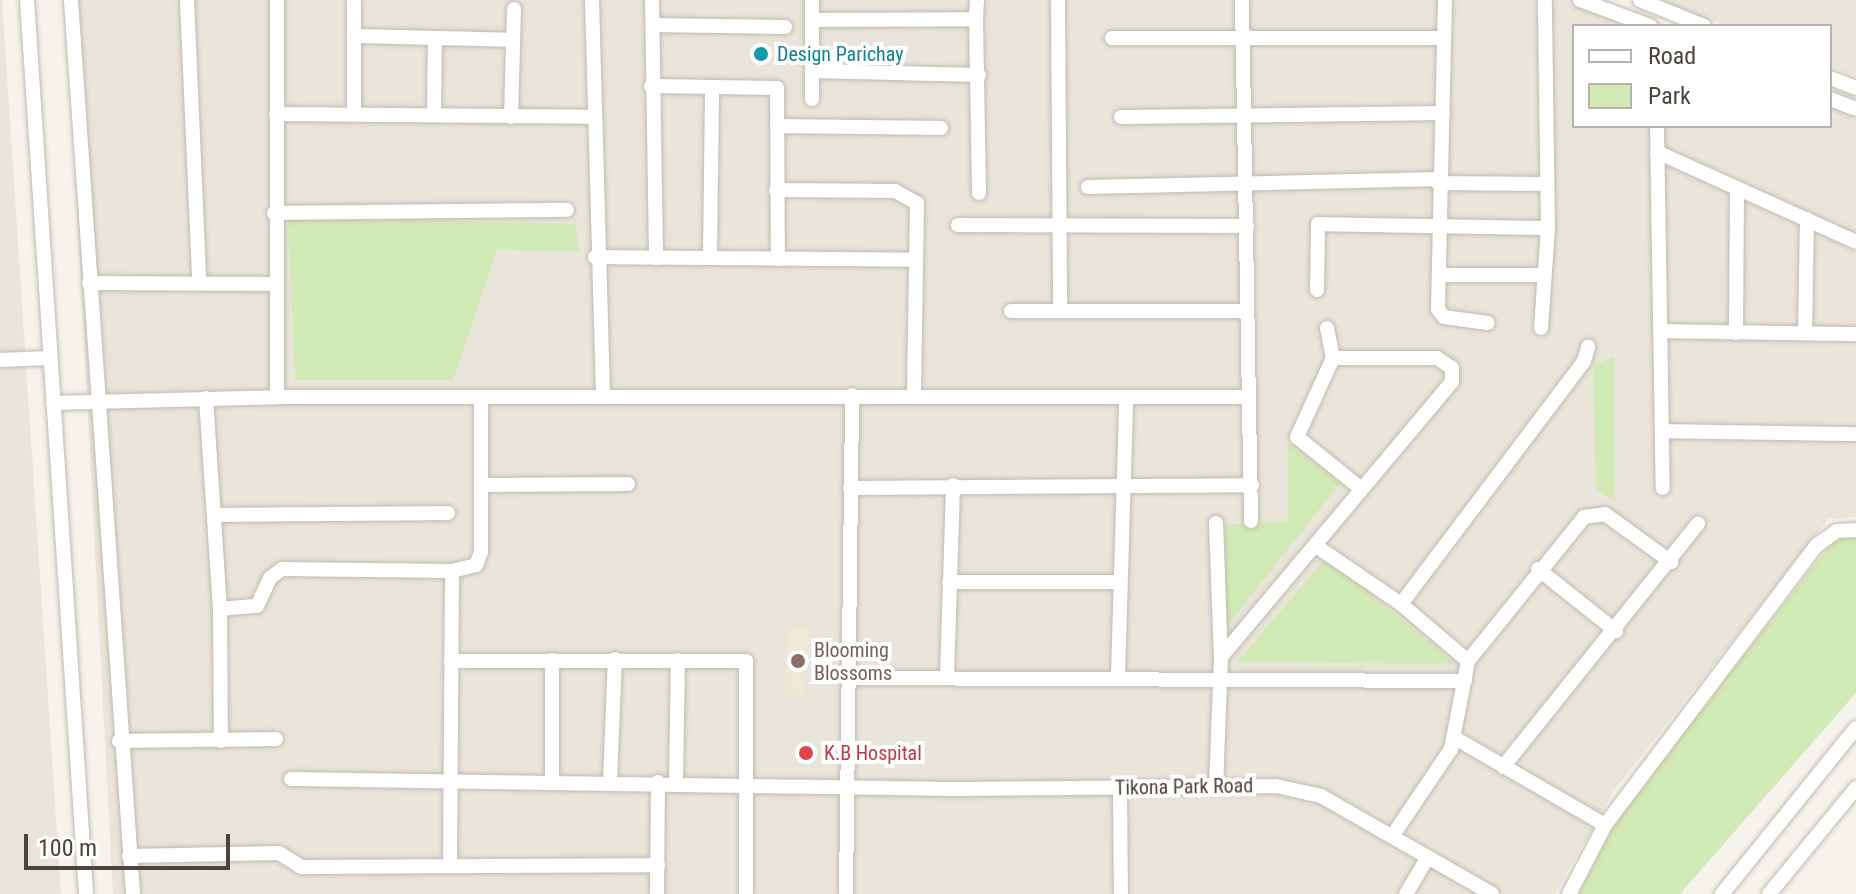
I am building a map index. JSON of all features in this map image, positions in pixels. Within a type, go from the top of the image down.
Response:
[{"type":"street","points":[[27,0],[48,358],[86,894]]},
{"type":"street","points":[[71,0],[119,741],[133,894]]},
{"type":"street","points":[[187,0],[199,280]]},
{"type":"street","points":[[277,0],[274,213],[277,397]]},
{"type":"street","points":[[592,0],[595,257],[603,397]]},
{"type":"street","points":[[652,0],[656,258]]},
{"type":"street","points":[[812,0],[812,99]]},
{"type":"street","points":[[977,0],[979,193]]},
{"type":"street","points":[[1058,0],[1060,310]]},
{"type":"street","points":[[1242,0],[1247,117],[1251,521]]},
{"type":"street","points":[[1445,0],[1438,309],[1444,317],[1488,323]]},
{"type":"street","points":[[1541,328],[1541,275],[1548,228],[1545,0]]},
{"type":"street","points":[[1580,0],[1645,24]]},
{"type":"street","points":[[1640,0],[1699,24]]},
{"type":"street","points":[[354,1],[354,113]]},
{"type":"street","points":[[511,117],[514,9]]},
{"type":"street","points":[[812,20],[976,19]]},
{"type":"street","points":[[653,25],[785,27]]},
{"type":"street","points":[[354,36],[513,40]]},
{"type":"street","points":[[434,115],[435,38]]},
{"type":"street","points":[[1112,38],[1444,38]]},
{"type":"street","points":[[812,71],[979,75]]},
{"type":"street","points":[[1832,79],[1856,88]]},
{"type":"street","points":[[651,86],[777,88],[778,259]]},
{"type":"street","points":[[710,257],[712,89]]},
{"type":"street","points":[[1832,100],[1856,109]]},
{"type":"street","points":[[1121,117],[1443,113]]},
{"type":"street","points":[[276,114],[593,117]]},
{"type":"street","points":[[777,126],[941,128]]},
{"type":"street","points":[[1657,128],[1663,488]]},
{"type":"street","points":[[1657,152],[1856,242]]},
{"type":"street","points":[[1088,187],[1248,182],[1547,184]]},
{"type":"street","points":[[1736,333],[1737,188]]},
{"type":"street","points":[[776,190],[895,191],[912,197],[917,203],[914,395]]},
{"type":"street","points":[[274,213],[567,210]]},
{"type":"street","points":[[1805,333],[1807,219]]},
{"type":"street","points":[[1317,290],[1318,224],[1548,228]]},
{"type":"street","points":[[958,225],[1247,226]]},
{"type":"street","points":[[595,257],[916,260]]},
{"type":"street","points":[[1440,275],[1541,275]]},
{"type":"street","points":[[89,283],[199,280],[274,284]]},
{"type":"street","points":[[1011,311],[1247,311]]},
{"type":"street","points":[[1327,328],[1333,358],[1297,437],[1359,487]]},
{"type":"street","points":[[1662,331],[1856,334]]},
{"type":"street","points":[[1401,604],[1584,361],[1588,347]]},
{"type":"street","points":[[0,360],[48,358]]},
{"type":"street","points":[[1221,657],[1316,546],[1359,487],[1449,386],[1452,368],[1437,358],[1333,358]]},
{"type":"street","points":[[846,894],[852,395]]},
{"type":"street","points":[[53,403],[277,397],[481,399],[914,395],[1126,400],[1249,397]]},
{"type":"street","points":[[206,398],[216,515],[221,741]]},
{"type":"street","points":[[220,609],[257,606],[270,578],[282,569],[452,571],[471,568],[480,559],[481,399]]},
{"type":"street","points":[[1118,676],[1120,582],[1127,484],[1126,400]]},
{"type":"street","points":[[1662,431],[1856,434]]},
{"type":"street","points":[[481,485],[628,484]]},
{"type":"street","points":[[947,677],[953,485]]},
{"type":"street","points":[[850,488],[1252,485]]},
{"type":"street","points":[[1393,835],[1455,738],[1468,661],[1538,569],[1584,517],[1596,511],[1671,562]]},
{"type":"street","points":[[216,515],[448,513]]},
{"type":"street","points":[[1216,523],[1221,657],[1216,785]]},
{"type":"street","points":[[1503,767],[1616,631],[1698,524]]},
{"type":"street","points":[[1569,894],[1605,825],[1817,545],[1837,531],[1856,530]]},
{"type":"street","points":[[1316,546],[1401,604],[1468,661]]},
{"type":"street","points":[[1538,569],[1616,631]]},
{"type":"street","points":[[450,865],[452,571]]},
{"type":"street","points":[[949,582],[1120,582]]},
{"type":"street","points":[[451,661],[615,659],[748,664],[746,894]]},
{"type":"street","points":[[610,781],[615,659]]},
{"type":"street","points":[[552,660],[552,780]]},
{"type":"street","points":[[676,782],[678,660]]},
{"type":"street","points":[[850,678],[1118,676],[1465,681]]},
{"type":"street","points":[[1722,894],[1856,728]]},
{"type":"street","points":[[1455,738],[1605,825]]},
{"type":"street","points":[[119,741],[276,739]]},
{"type":"street","name":"Tikona Park Road","points":[[291,779],[451,778],[1120,789],[1216,785],[1310,792],[1393,835],[1492,894]]},
{"type":"street","points":[[657,894],[658,782]]},
{"type":"street","points":[[1769,894],[1856,788]]},
{"type":"street","points":[[1120,789],[1121,894]]},
{"type":"street","points":[[129,856],[279,853],[301,867],[658,865]]},
{"type":"street","points":[[1406,894],[1428,857]]},
{"type":"shaded area","points":[[2,0],[61,894],[0,894]]},
{"type":"shaded area","points":[[66,0],[1600,0],[1664,24],[1572,24],[1572,128],[1832,128],[1832,102],[1856,114],[1856,517],[1828,519],[1613,792],[1555,894],[113,894]]},
{"type":"shaded area","points":[[1657,0],[1856,0],[1856,77],[1832,68],[1832,24],[1720,24]]},
{"type":"shaded area","name":"Blooming Blossoms","points":[[788,628],[809,629],[806,695],[785,694]]},
{"type":"green space","points":[[288,218],[576,224],[579,251],[497,250],[453,380],[295,380]]},
{"type":"green space","points":[[1614,357],[1615,501],[1596,489],[1593,365]]},
{"type":"green space","points":[[1288,443],[1340,483],[1225,629],[1225,525],[1288,521]]},
{"type":"green space","points":[[1838,534],[1856,535],[1856,693],[1680,894],[1579,894],[1616,820]]},
{"type":"green space","points":[[1326,558],[1456,664],[1237,662]]},
{"type":"place","name":"Design Parichay","points":[[761,54]]},
{"type":"place","name":"Blooming Blossoms","points":[[798,661]]},
{"type":"place","name":"K.B Hospital","points":[[806,753]]}]
